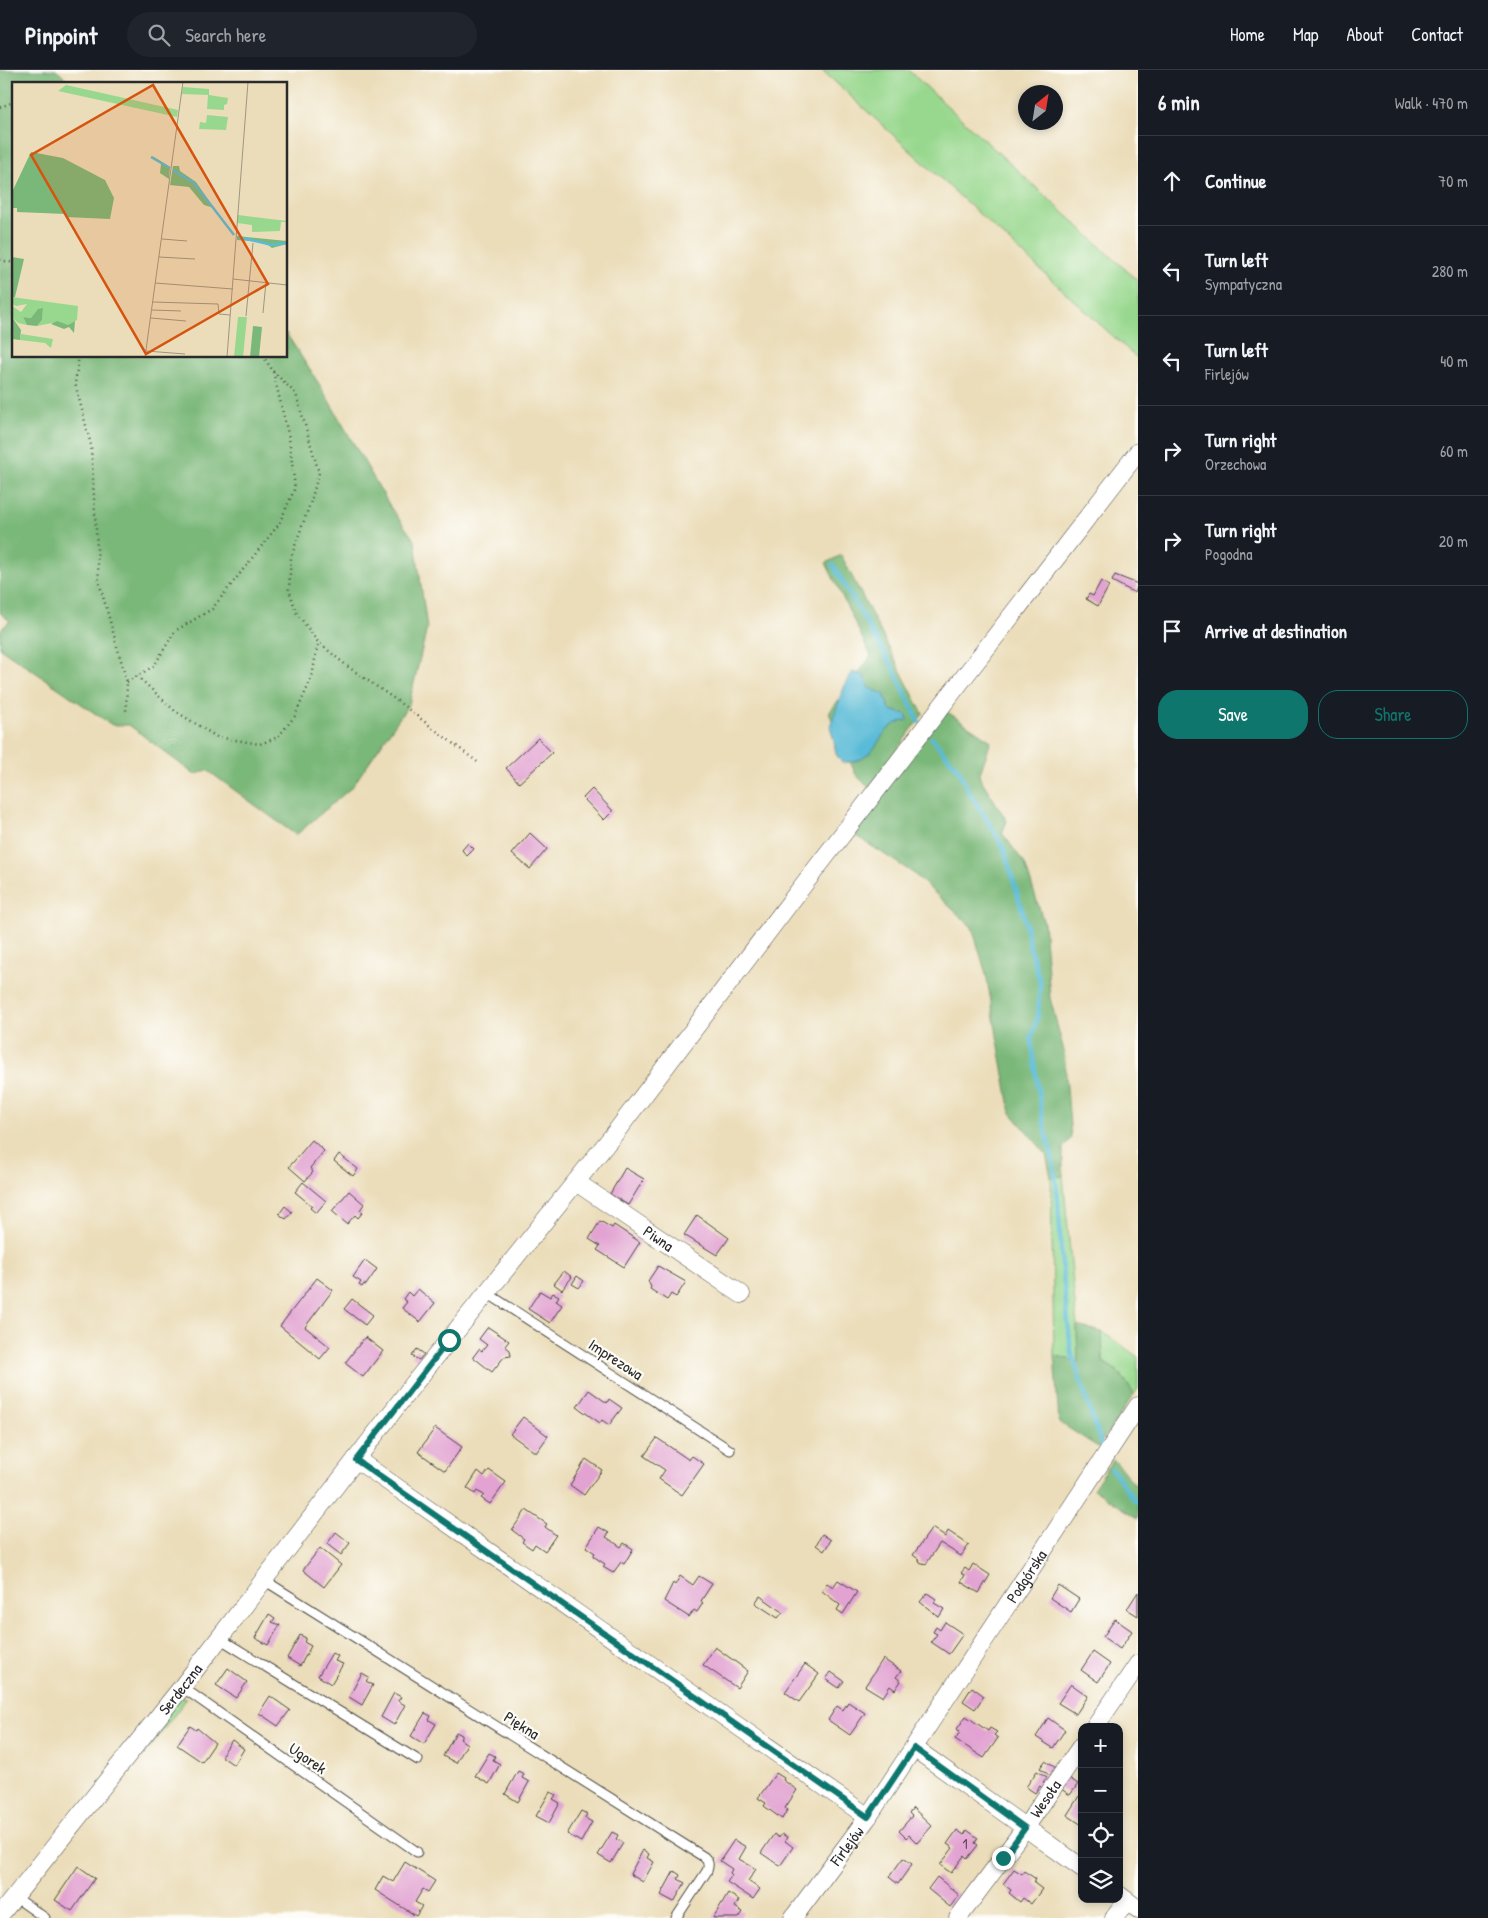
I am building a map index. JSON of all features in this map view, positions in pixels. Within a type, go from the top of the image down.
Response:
[{"type":"street","name":"Serdeczna","points":[[0,1915],[182,1687],[356,1460],[615,1133],[806,880],[1138,452]]},
{"type":"street","name":"Piwna","points":[[576,1182],[742,1294]]},
{"type":"street","name":"Podgórska","points":[[914,1748],[1138,1406]]},
{"type":"street","points":[[356,1460],[868,1817]]},
{"type":"street","points":[[1098,1723],[1138,1664]]},
{"type":"street","points":[[914,1748],[1078,1865]]},
{"type":"street","name":"Firlejów","points":[[793,1918],[868,1817],[914,1748]]},
{"type":"street","name":"Wesoła","points":[[958,1918],[1025,1828],[1078,1751]]},
{"type":"street","points":[[1114,1918],[1128,1902]]},
{"type":"lane","name":"Imprezowa","points":[[486,1294],[730,1450]]},
{"type":"lane","name":"Piękna","points":[[264,1580],[708,1860],[707,1871],[676,1918]]},
{"type":"lane","points":[[220,1638],[418,1760]]},
{"type":"lane","name":"Ugorek","points":[[182,1687],[417,1852]]},
{"type":"lane","points":[[15,1897],[45,1918]]},
{"type":"path","points":[[0,107],[12,103]]},
{"type":"path","points":[[79,358],[75,383],[91,445],[99,582],[128,682],[126,713]]},
{"type":"path","points":[[263,358],[273,371],[296,394],[319,473],[291,557],[289,589],[296,612],[318,642],[347,666],[396,700],[480,764]]},
{"type":"path","points":[[128,682],[154,666],[175,631],[212,608],[279,524],[295,488],[289,438],[273,371]]},
{"type":"path","points":[[137,676],[174,711],[217,736],[260,744],[278,737],[295,716],[312,677],[318,642]]},
{"type":"green space","points":[[0,70],[56,70],[70,82],[12,82],[12,358],[288,358],[288,336],[321,387],[391,508],[415,541],[427,628],[409,704],[352,787],[296,835],[207,770],[195,775],[129,725],[112,725],[0,648],[0,630],[10,621],[0,613]]},
{"type":"green space","points":[[822,70],[908,70],[1138,281],[1138,359]]},
{"type":"green space","points":[[841,555],[923,714],[869,788],[856,775],[829,713],[871,656],[826,563]]},
{"type":"green space","points":[[946,711],[991,741],[979,776],[1007,821],[1002,833],[1025,864],[1044,923],[1050,998],[1064,1051],[1071,1138],[1063,1148],[1063,1176],[1051,1177],[1046,1154],[1011,1113],[986,974],[972,927],[913,873],[850,832]]},
{"type":"green space","points":[[1063,1176],[1077,1326],[1078,1362],[1054,1355],[1051,1177]]},
{"type":"green space","points":[[1077,1326],[1102,1332],[1103,1362],[1119,1372],[1134,1394],[1098,1447],[1059,1422],[1054,1355],[1078,1362]]},
{"type":"green space","points":[[1102,1332],[1138,1357],[1138,1389],[1134,1394],[1119,1372],[1103,1362]]},
{"type":"green space","points":[[1113,1459],[1138,1488],[1138,1518],[1093,1489]]},
{"type":"green space","points":[[180,1696],[186,1699],[153,1744],[62,1844]]},
{"type":"water","points":[[853,672],[864,676],[869,688],[884,694],[890,710],[906,714],[908,720],[890,727],[874,749],[861,759],[842,763],[836,754],[830,726],[846,682]]},
{"type":"building","points":[[1115,575],[1138,584],[1135,593],[1112,581]]},
{"type":"building","points":[[1101,581],[1109,586],[1098,606],[1086,599],[1089,594],[1093,596]]},
{"type":"building","points":[[538,738],[552,753],[519,783],[506,768]]},
{"type":"building","points":[[592,789],[613,811],[604,820],[583,798]]},
{"type":"building","points":[[530,833],[547,849],[530,869],[512,854]]},
{"type":"building","points":[[468,843],[474,849],[467,856],[462,850]]},
{"type":"building","points":[[312,1140],[324,1151],[310,1168],[313,1172],[305,1181],[289,1167]]},
{"type":"building","points":[[339,1154],[358,1169],[353,1176],[334,1161]]},
{"type":"building","points":[[625,1168],[644,1179],[628,1205],[610,1194]]},
{"type":"building","points":[[303,1182],[326,1201],[316,1213],[310,1208],[312,1206],[295,1192]]},
{"type":"building","points":[[349,1191],[364,1204],[360,1210],[363,1212],[358,1218],[355,1215],[347,1224],[332,1211]]},
{"type":"building","points":[[285,1206],[292,1212],[286,1219],[279,1214]]},
{"type":"building","points":[[697,1215],[729,1238],[717,1255],[684,1235]]},
{"type":"building","points":[[600,1221],[612,1228],[614,1225],[640,1242],[624,1267],[597,1250],[600,1246],[589,1239]]},
{"type":"building","points":[[365,1260],[377,1269],[366,1285],[364,1284],[362,1287],[359,1285],[361,1282],[353,1277]]},
{"type":"building","points":[[658,1266],[686,1282],[676,1297],[671,1294],[667,1300],[650,1289],[648,1281]]},
{"type":"building","points":[[564,1271],[572,1277],[562,1290],[554,1284]]},
{"type":"building","points":[[577,1276],[584,1281],[579,1288],[572,1284]]},
{"type":"building","points":[[317,1278],[333,1290],[305,1327],[330,1347],[320,1359],[280,1326]]},
{"type":"building","points":[[418,1289],[435,1303],[420,1322],[402,1308],[407,1302],[403,1299],[408,1292],[412,1296]]},
{"type":"building","points":[[540,1291],[550,1297],[553,1293],[559,1296],[556,1301],[562,1305],[550,1323],[528,1309]]},
{"type":"building","points":[[352,1299],[373,1315],[365,1325],[344,1309]]},
{"type":"building","points":[[488,1327],[509,1341],[505,1346],[510,1350],[511,1356],[504,1357],[492,1372],[473,1357],[479,1349],[482,1351],[487,1345],[479,1339]]},
{"type":"building","points":[[365,1337],[383,1351],[363,1377],[345,1363]]},
{"type":"building","points":[[417,1349],[424,1354],[419,1360],[412,1356]]},
{"type":"building","points":[[589,1390],[607,1403],[609,1399],[622,1408],[609,1425],[602,1420],[600,1423],[577,1407]]},
{"type":"building","points":[[523,1417],[548,1436],[536,1453],[510,1434]]},
{"type":"building","points":[[435,1428],[462,1447],[445,1471],[418,1452]]},
{"type":"building","points":[[657,1438],[689,1460],[692,1456],[704,1464],[682,1495],[659,1479],[665,1470],[644,1456]]},
{"type":"building","points":[[586,1459],[602,1470],[584,1495],[570,1485]]},
{"type":"building","points":[[489,1470],[506,1482],[490,1504],[481,1498],[484,1495],[477,1491],[475,1494],[467,1488],[478,1471],[484,1476]]},
{"type":"building","points":[[526,1510],[547,1524],[545,1527],[556,1535],[545,1551],[535,1544],[532,1549],[522,1542],[524,1539],[512,1530]]},
{"type":"building","points":[[599,1527],[609,1533],[606,1537],[621,1547],[624,1543],[633,1549],[624,1564],[621,1562],[613,1573],[603,1567],[605,1564],[593,1556],[595,1553],[586,1547]]},
{"type":"building","points":[[932,1528],[945,1537],[948,1531],[969,1545],[961,1556],[940,1543],[926,1564],[919,1562],[920,1560],[913,1555]]},
{"type":"building","points":[[336,1532],[350,1543],[341,1555],[327,1544]]},
{"type":"building","points":[[822,1534],[831,1540],[824,1551],[816,1545]]},
{"type":"building","points":[[320,1548],[341,1565],[324,1587],[303,1570]]},
{"type":"building","points":[[973,1564],[990,1575],[979,1593],[961,1582],[965,1575],[961,1573],[965,1568],[969,1571]]},
{"type":"building","points":[[680,1576],[693,1585],[699,1576],[712,1584],[701,1601],[703,1603],[697,1612],[694,1610],[689,1617],[664,1601],[673,1583],[675,1585]]},
{"type":"building","points":[[838,1580],[857,1592],[843,1614],[837,1610],[840,1605],[822,1591],[827,1583],[833,1587]]},
{"type":"building","points":[[1058,1585],[1079,1599],[1071,1612],[1050,1598]]},
{"type":"building","points":[[1138,1592],[1138,1616],[1127,1609]]},
{"type":"building","points":[[927,1593],[936,1599],[934,1603],[944,1609],[939,1617],[920,1602]]},
{"type":"building","points":[[760,1596],[783,1612],[778,1618],[755,1603]]},
{"type":"building","points":[[269,1614],[275,1618],[272,1622],[280,1625],[268,1645],[255,1638]]},
{"type":"building","points":[[1115,1619],[1132,1631],[1120,1649],[1103,1637]]},
{"type":"building","points":[[945,1622],[963,1634],[949,1654],[931,1642],[937,1634],[933,1632],[936,1627],[940,1630]]},
{"type":"building","points":[[300,1635],[306,1638],[304,1642],[311,1646],[300,1666],[287,1658]]},
{"type":"building","points":[[715,1647],[748,1671],[737,1688],[703,1665]]},
{"type":"building","points":[[1093,1652],[1110,1664],[1098,1682],[1081,1670]]},
{"type":"building","points":[[332,1653],[338,1656],[335,1661],[343,1664],[331,1684],[318,1676]]},
{"type":"building","points":[[883,1659],[901,1671],[896,1677],[901,1681],[895,1690],[890,1686],[883,1697],[865,1686]]},
{"type":"building","points":[[805,1664],[819,1674],[799,1702],[785,1692]]},
{"type":"building","points":[[228,1668],[247,1682],[236,1698],[216,1685]]},
{"type":"building","points":[[831,1672],[844,1681],[839,1688],[826,1679]]},
{"type":"building","points":[[362,1673],[369,1677],[366,1681],[373,1685],[362,1705],[349,1697]]},
{"type":"building","points":[[1071,1684],[1088,1696],[1076,1714],[1058,1703]]},
{"type":"building","points":[[972,1687],[984,1696],[975,1709],[963,1701]]},
{"type":"building","points":[[394,1693],[401,1697],[398,1701],[405,1705],[394,1725],[381,1717]]},
{"type":"building","points":[[270,1696],[290,1710],[278,1726],[259,1713]]},
{"type":"building","points":[[848,1702],[865,1713],[850,1735],[828,1720],[837,1706],[843,1710]]},
{"type":"building","points":[[425,1713],[431,1716],[429,1720],[436,1724],[424,1744],[411,1736]]},
{"type":"building","points":[[966,1716],[988,1731],[990,1728],[997,1732],[994,1735],[998,1738],[984,1758],[955,1739],[960,1732],[957,1729]]},
{"type":"building","points":[[1048,1718],[1065,1730],[1053,1748],[1036,1737]]},
{"type":"building","points":[[190,1726],[196,1730],[197,1728],[215,1743],[202,1762],[177,1745]]},
{"type":"building","points":[[456,1732],[462,1735],[460,1739],[467,1744],[456,1763],[443,1756]]},
{"type":"building","points":[[232,1740],[244,1749],[234,1765],[221,1756]]},
{"type":"building","points":[[489,1753],[495,1756],[493,1760],[500,1764],[489,1784],[475,1776]]},
{"type":"building","points":[[1045,1761],[1056,1768],[1050,1776],[1040,1768]]},
{"type":"building","points":[[518,1771],[524,1774],[522,1778],[529,1782],[518,1802],[505,1794]]},
{"type":"building","points":[[1037,1771],[1047,1777],[1043,1782],[1046,1785],[1043,1789],[1040,1786],[1035,1793],[1026,1787]]},
{"type":"building","points":[[776,1773],[797,1790],[785,1808],[787,1810],[782,1819],[764,1806],[766,1803],[758,1798]]},
{"type":"building","points":[[1066,1776],[1078,1784],[1070,1795],[1058,1787]]},
{"type":"building","points":[[550,1792],[556,1795],[553,1799],[560,1803],[549,1823],[536,1816]]},
{"type":"building","points":[[1078,1798],[1078,1822],[1067,1815]]},
{"type":"building","points":[[913,1808],[932,1826],[917,1843],[909,1835],[906,1838],[899,1831],[912,1816],[909,1813]]},
{"type":"building","points":[[581,1811],[587,1814],[585,1818],[592,1822],[581,1842],[567,1834]]},
{"type":"building","points":[[957,1830],[964,1835],[967,1830],[978,1838],[975,1843],[978,1845],[967,1859],[964,1856],[951,1873],[940,1865],[953,1848],[947,1844]]},
{"type":"building","points":[[612,1832],[618,1835],[616,1839],[623,1843],[611,1863],[598,1855]]},
{"type":"building","points":[[774,1834],[779,1838],[782,1834],[787,1837],[785,1841],[793,1847],[780,1866],[761,1853]]},
{"type":"building","points":[[734,1840],[746,1847],[739,1859],[756,1869],[748,1881],[760,1889],[753,1899],[727,1882],[732,1875],[730,1873],[732,1869],[720,1861]]},
{"type":"building","points":[[643,1850],[649,1854],[647,1858],[654,1862],[643,1882],[630,1874]]},
{"type":"building","points":[[903,1858],[912,1864],[898,1884],[889,1877]]},
{"type":"building","points":[[405,1862],[435,1881],[428,1892],[423,1889],[415,1902],[422,1906],[416,1916],[375,1890],[383,1876],[393,1882]]},
{"type":"building","points":[[78,1866],[95,1878],[72,1911],[55,1900]]},
{"type":"building","points":[[1014,1869],[1022,1874],[1024,1871],[1036,1879],[1034,1883],[1042,1889],[1031,1904],[1023,1898],[1020,1902],[1009,1893],[1011,1890],[1003,1884]]},
{"type":"building","points":[[674,1871],[680,1875],[678,1879],[685,1883],[674,1902],[661,1895]]},
{"type":"building","points":[[937,1877],[959,1895],[950,1907],[928,1889]]},
{"type":"building","points":[[728,1893],[739,1900],[735,1907],[743,1912],[739,1918],[713,1918]]},
{"type":"waterway","points":[[833,565],[894,670],[919,722]]},
{"type":"waterway","points":[[932,738],[959,770],[968,790],[1004,849],[1025,920],[1030,948],[1040,982],[1038,1015],[1031,1039],[1042,1116],[1054,1165],[1071,1351],[1102,1447]]},
{"type":"waterway","points":[[1112,1469],[1138,1503]]},
{"type":"route","points":[[449,1340],[356,1460],[868,1817],[914,1748],[1025,1828],[1003,1858]]}]
